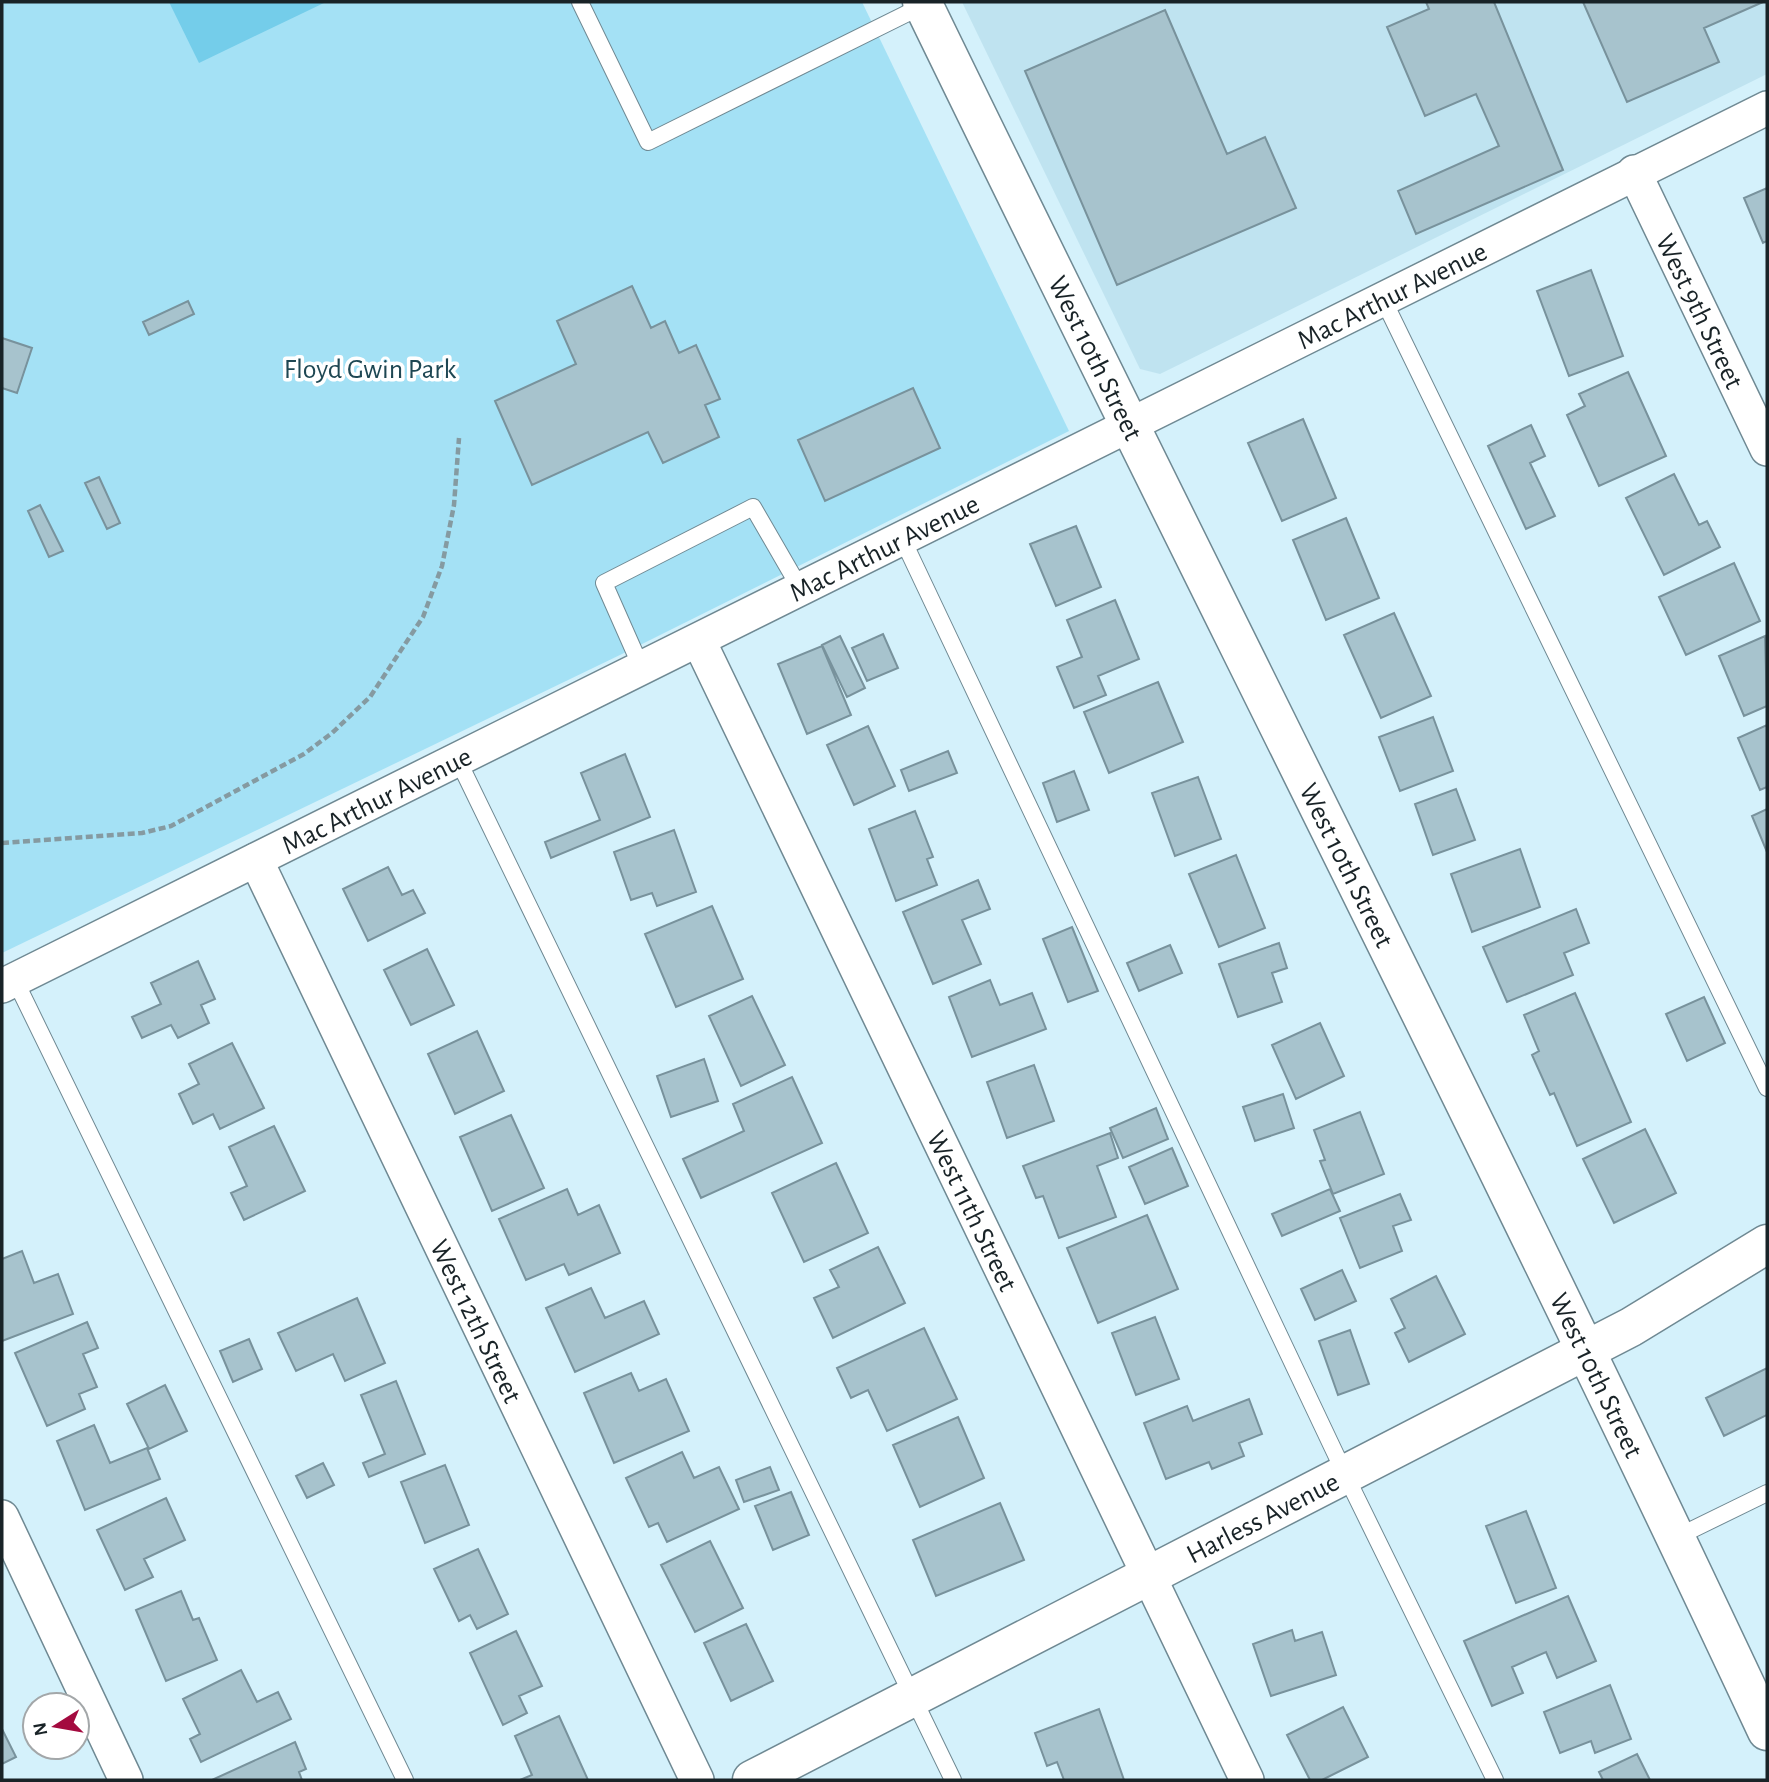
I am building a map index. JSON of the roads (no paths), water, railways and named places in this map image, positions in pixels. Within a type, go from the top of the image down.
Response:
[{"type":"street","name":"West 10th Street","points":[[923,4],[1129,427],[1587,1350],[1767,1731]]},
{"type":"street","name":"Mac Arthur Avenue","points":[[8,983],[1384,301],[1634,172],[1767,108]]},
{"type":"street","name":"West 9th Street","points":[[1634,172],[1767,449]]},
{"type":"street","name":"West 11th Street","points":[[699,641],[1247,1780]]},
{"type":"street","name":"West 12th Street","points":[[256,860],[697,1780]]},
{"type":"street","name":"Harless Avenue","points":[[752,1780],[1631,1327],[1767,1244]]},
{"type":"street","points":[[2,1517],[126,1780]]},
{"type":"lane","points":[[580,2],[648,142],[923,4]]},
{"type":"lane","points":[[1384,301],[1767,1088]]},
{"type":"lane","points":[[642,669],[604,583],[753,507],[801,590]]},
{"type":"lane","points":[[903,540],[1345,1474],[1495,1780]]},
{"type":"lane","points":[[458,760],[953,1780]]},
{"type":"lane","points":[[8,983],[405,1780]]},
{"type":"lane","points":[[1676,1537],[1767,1493]]},
{"type":"park label","name":"Floyd Gwin Park","points":[[370,368]]}]
